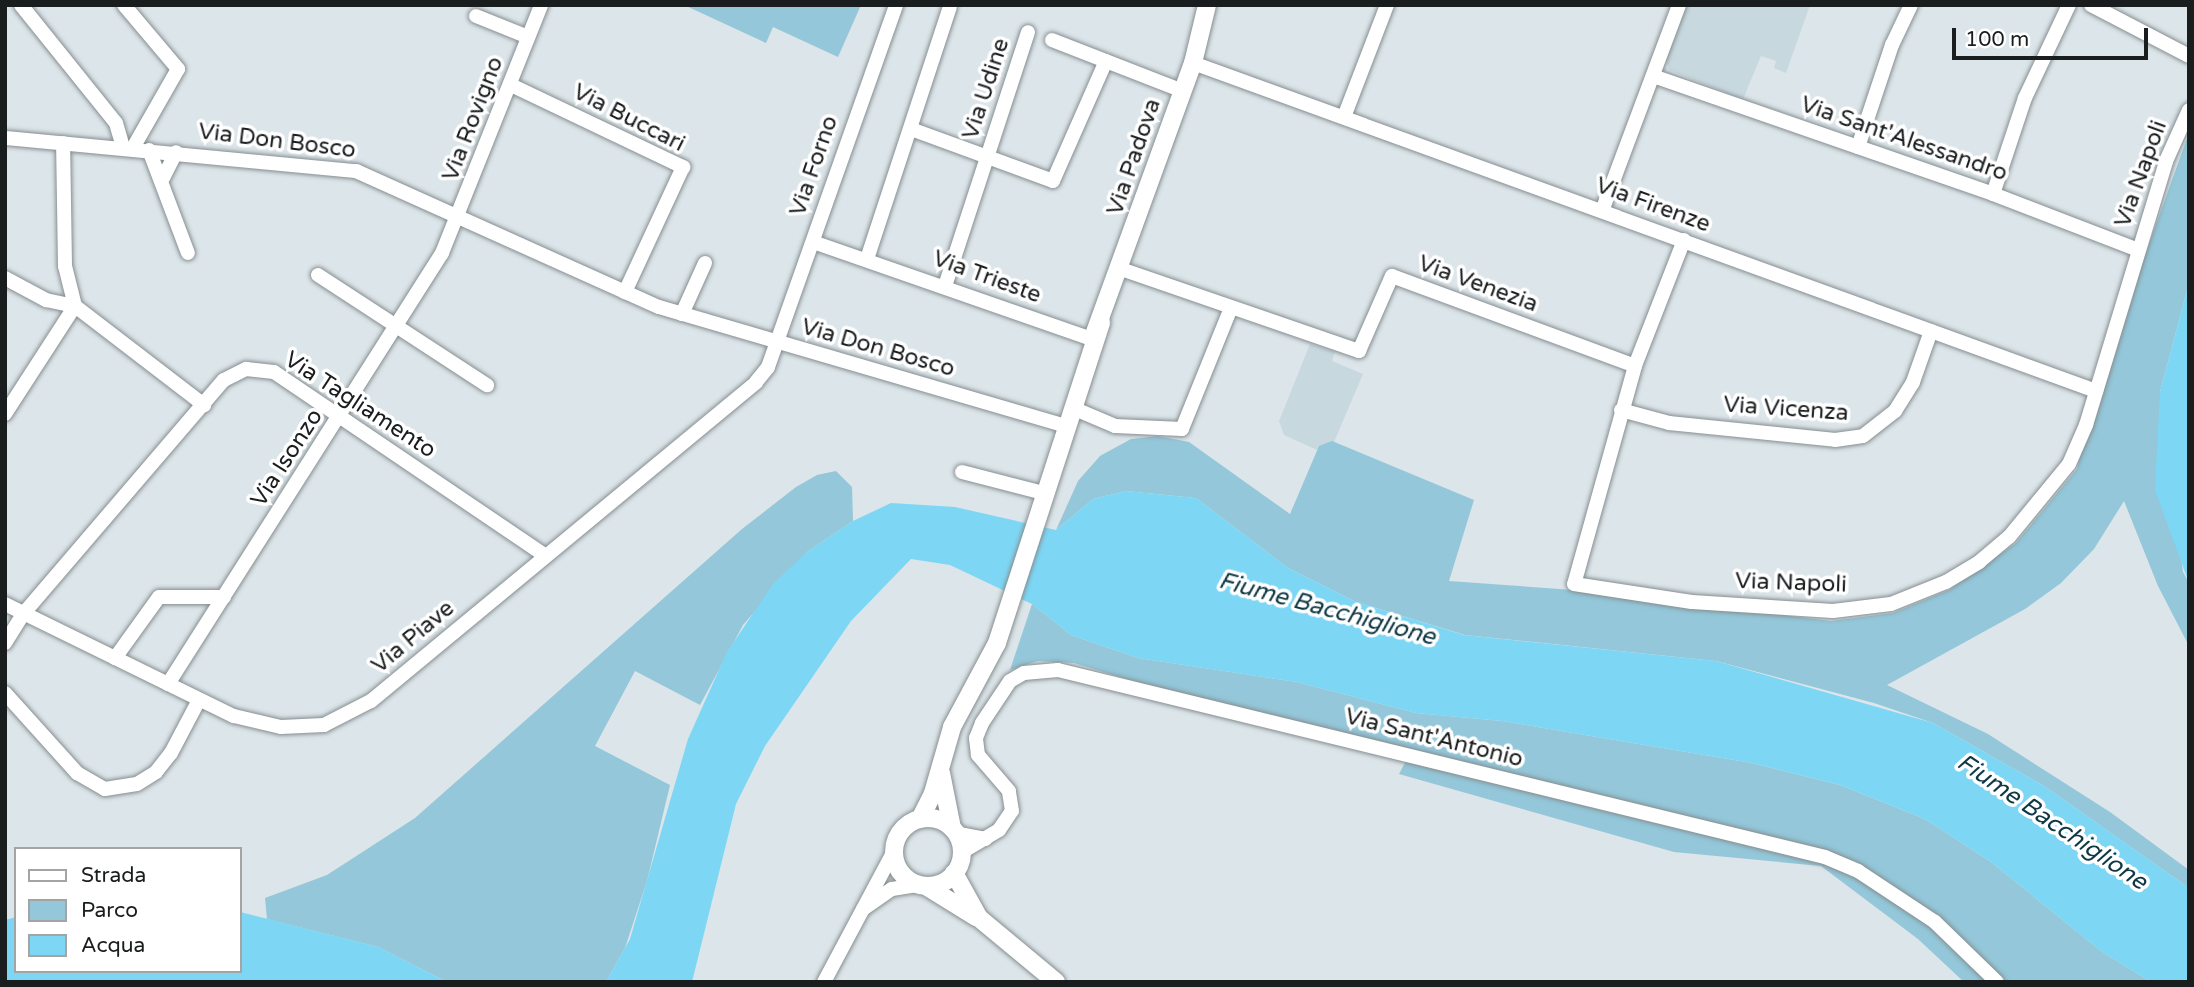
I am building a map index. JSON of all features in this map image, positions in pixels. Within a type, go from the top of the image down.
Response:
[{"type":"main road","name":"Via Padova","points":[[1043,493],[1076,409],[1101,322],[1193,63],[1207,5]]},
{"type":"main road","name":"Via Padova","points":[[1043,493],[1091,339],[1101,322]]},
{"type":"main road","points":[[919,819],[941,770],[953,727],[997,643],[1043,493]]},
{"type":"main road","points":[[921,885],[942,883],[954,873],[962,852],[954,831],[941,770]]},
{"type":"main road","points":[[954,831],[937,820],[919,819],[904,828],[894,851],[900,872],[979,918],[1056,982]]},
{"type":"main road","points":[[954,873],[979,918]]},
{"type":"street","points":[[21,5],[116,123],[128,148]]},
{"type":"street","points":[[124,5],[178,69],[128,148]]},
{"type":"street","name":"Via Rovigno","points":[[459,216],[541,5]]},
{"type":"street","name":"Via Forno","points":[[778,343],[897,5]]},
{"type":"street","points":[[1602,211],[1679,5]]},
{"type":"street","points":[[1858,147],[1892,45],[1910,5]]},
{"type":"street","points":[[1993,194],[2025,97],[2069,5]]},
{"type":"street","points":[[2091,5],[2189,56]]},
{"type":"street","points":[[1345,117],[1383,6]]},
{"type":"street","points":[[867,260],[950,7]]},
{"type":"street","name":"Via Rovigno","points":[[476,16],[528,37]]},
{"type":"street","name":"Via Udine","points":[[944,286],[1028,32]]},
{"type":"street","points":[[1052,40],[1183,91]]},
{"type":"street","name":"Via Udine","points":[[988,159],[1052,181],[1106,61]]},
{"type":"street","name":"Via Firenze","points":[[1193,63],[2096,391]]},
{"type":"street","name":"Via Sant'Alessandro","points":[[1653,76],[1993,194],[2137,250]]},
{"type":"street","name":"Via Buccari","points":[[511,85],[683,167],[625,292]]},
{"type":"street","name":"Via Napoli","points":[[1684,240],[1635,366],[1574,584],[1692,602],[1833,611],[1891,604],[1946,582],[1989,554],[2060,478],[2076,451],[2166,161],[2189,110]]},
{"type":"street","points":[[911,129],[988,159]]},
{"type":"street","name":"Via Don Bosco","points":[[5,138],[356,171],[625,292],[682,314],[1062,425]]},
{"type":"street","points":[[5,414],[75,306],[65,267],[63,143]]},
{"type":"street","points":[[149,150],[163,178],[188,253]]},
{"type":"street","points":[[163,178],[176,152]]},
{"type":"street","name":"Via Isonzo","points":[[168,684],[442,253],[459,216]]},
{"type":"street","name":"Via Trieste","points":[[813,242],[1091,339]]},
{"type":"street","points":[[682,314],[705,263]]},
{"type":"street","name":"Via Venezia","points":[[1121,269],[1359,351],[1392,276],[1635,366]]},
{"type":"street","points":[[318,275],[487,385]]},
{"type":"street","points":[[5,278],[46,300],[75,306],[204,405]]},
{"type":"street","points":[[1076,409],[1115,426],[1182,429],[1231,308]]},
{"type":"street","name":"Via Vicenza","points":[[1621,410],[1670,423],[1835,440],[1863,436],[1895,411],[1913,382],[1931,331]]},
{"type":"street","name":"Via Piave","points":[[5,604],[234,716],[281,727],[324,724],[371,701],[756,382],[778,343]]},
{"type":"street","name":"Via Tagliamento","points":[[5,643],[24,612],[224,380],[246,369],[274,372],[546,556]]},
{"type":"street","points":[[962,472],[1043,493]]},
{"type":"street","points":[[115,658],[159,597],[224,597]]},
{"type":"street","name":"Via Sant'Antonio","points":[[962,852],[987,838],[1007,821],[1012,801],[978,755],[976,738],[1010,681],[1045,670],[1100,678],[1825,857],[1858,871],[1935,922],[1997,982]]},
{"type":"street","points":[[5,693],[77,773],[105,789],[137,784],[156,772],[171,753],[199,700]]},
{"type":"street","points":[[954,831],[970,839],[987,838]]},
{"type":"street","points":[[824,982],[862,910],[870,889],[894,851]]},
{"type":"street","points":[[862,910],[892,889],[921,885]]},
{"type":"shaded area","points":[[1686,5],[1810,5],[1786,73],[1774,68],[1776,61],[1761,56],[1743,99],[1669,70],[1666,60]]},
{"type":"shaded area","points":[[1310,344],[1335,352],[1332,361],[1363,374],[1334,442],[1317,450],[1284,435],[1279,421]]},
{"type":"green space","points":[[684,5],[861,5],[838,57],[773,27],[766,43]]},
{"type":"green space","points":[[2189,133],[2189,283],[2160,392],[2183,572],[2189,583],[2189,646],[2158,586],[2124,501],[2094,549],[2061,583],[2025,609],[1887,685],[1988,734],[2110,812],[2189,870],[2189,888],[2044,786],[1933,723],[1874,703],[1716,661],[1465,635],[1356,602],[1288,568],[1196,498],[1126,491],[1093,499],[1056,530],[1078,481],[1100,456],[1131,439],[1158,436],[1189,442],[1290,514],[1319,446],[1332,441],[1474,500],[1449,581],[1574,590],[1831,621],[1893,613],[1949,590],[2016,543],[2077,469],[2096,391]]},
{"type":"green space","points":[[836,471],[852,487],[853,521],[807,552],[743,625],[700,705],[635,671],[595,746],[670,785],[647,881],[625,948],[606,982],[447,982],[378,947],[267,919],[265,898],[327,875],[415,818],[742,529],[796,487],[817,475]]},
{"type":"green space","points":[[1032,604],[1071,635],[1138,658],[1297,682],[1416,713],[1502,721],[1752,763],[1840,785],[1925,819],[1991,862],[2101,951],[2151,982],[1964,982],[1918,939],[1821,866],[1674,852],[1399,774],[1409,755],[1206,703],[1074,663],[1038,661],[1010,670]]},
{"type":"water","points":[[2189,283],[2189,583],[2155,490],[2160,392]]},
{"type":"water","name":"Fiume Bacchiglione","points":[[1126,491],[1196,498],[1288,568],[1356,602],[1464,635],[1716,661],[1933,723],[2044,786],[2189,888],[2189,982],[2151,982],[2101,951],[1991,862],[1925,819],[1840,785],[1752,763],[1502,721],[1416,713],[1297,682],[1138,658],[1071,635],[1032,604],[950,565],[911,559],[851,621],[765,746],[736,804],[692,982],[606,982],[630,939],[688,739],[727,652],[773,584],[807,552],[853,521],[891,503],[955,507],[1056,530],[1093,499]]},
{"type":"water","points":[[242,913],[378,947],[447,982],[5,982],[5,920],[14,918],[14,973],[242,973]]}]
